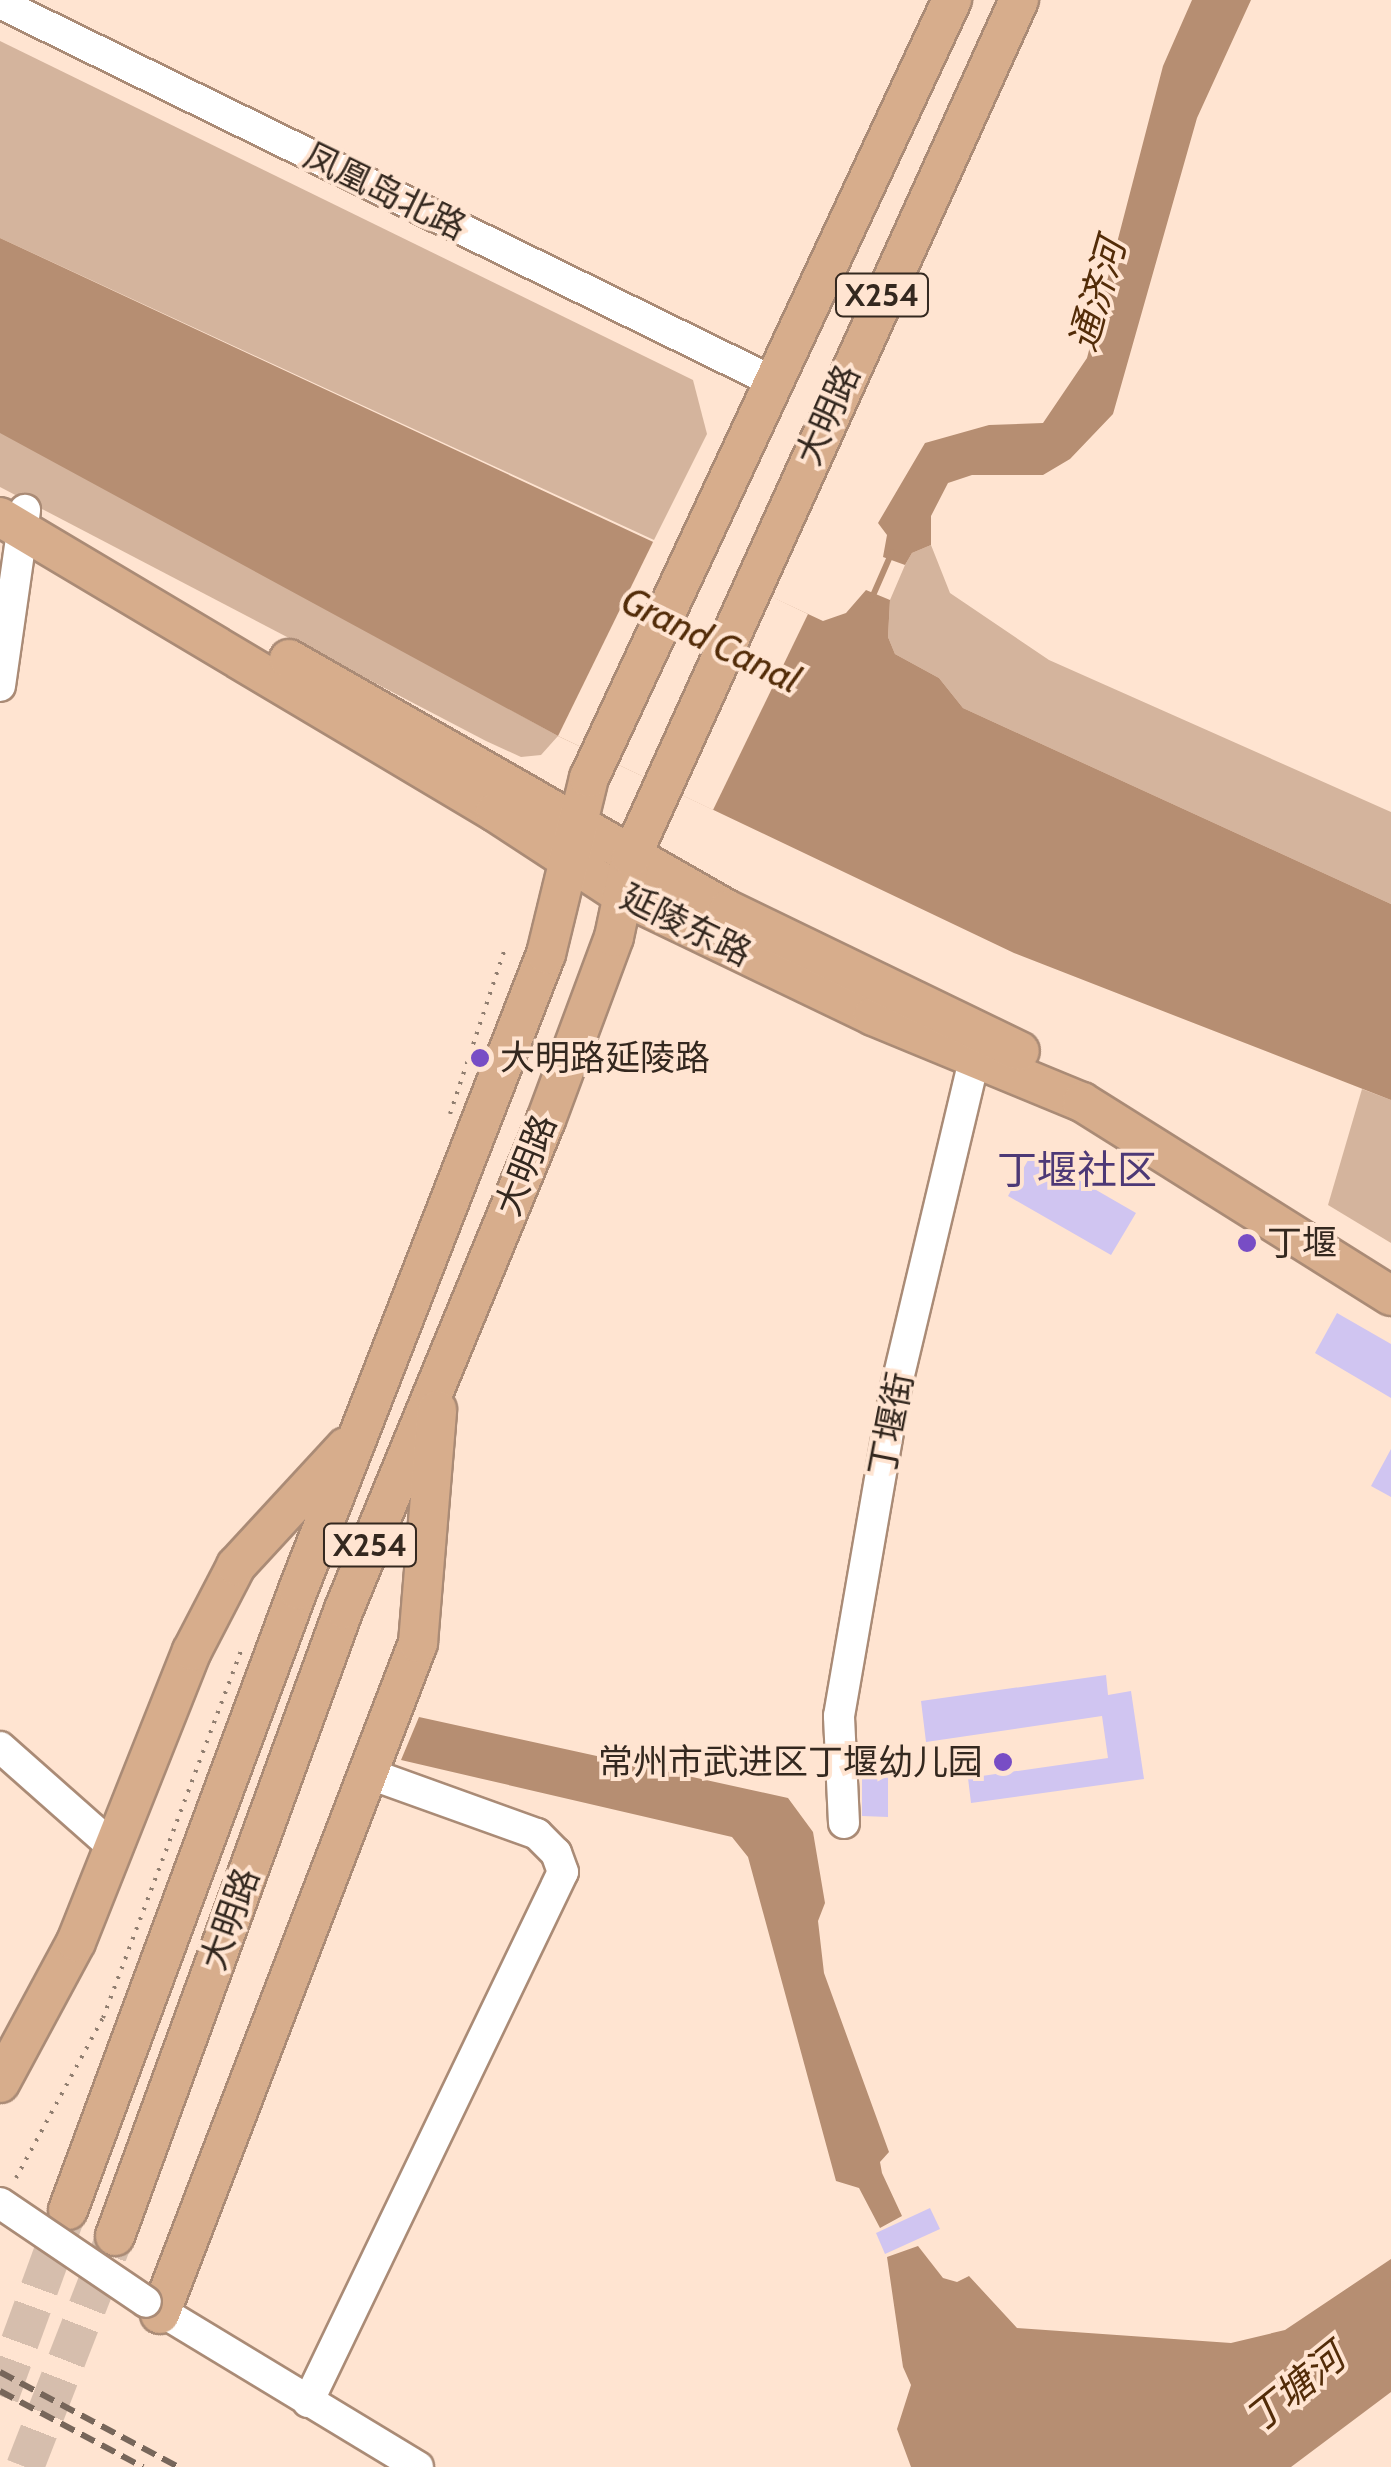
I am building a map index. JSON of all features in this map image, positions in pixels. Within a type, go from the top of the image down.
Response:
[{"type":"main road","name":"大明路","points":[[68,2210],[546,954],[589,778],[770,380],[952,0]]},
{"type":"main road","name":"大明路","points":[[115,2236],[344,1608],[546,1120],[614,938],[630,858],[1019,0]]},
{"type":"main road","name":"延陵东路","points":[[11,514],[630,858],[1082,1102],[1391,1296]]},
{"type":"main road","name":"延陵东路","points":[[11,514],[622,895],[1154,1122],[1391,1273]]},
{"type":"main road","points":[[153,2308],[370,1774],[418,1644],[440,1371]]},
{"type":"main road","points":[[0,2083],[76,1942],[192,1651],[236,1566],[362,1430]]},
{"type":"street","name":"凤凰岛北路","points":[[0,3],[770,380]]},
{"type":"street","points":[[0,686],[11,514]]},
{"type":"street","name":"丁堰街","points":[[844,1823],[839,1716],[871,1528],[894,1396],[978,1044]]},
{"type":"street","points":[[0,1747],[113,1847]]},
{"type":"street","points":[[308,2402],[563,1872],[556,1852],[536,1834],[370,1774]]},
{"type":"street","points":[[0,2203],[153,2308],[418,2467]]},
{"type":"shaded area","points":[[0,41],[693,380],[707,434],[654,540],[0,238]]},
{"type":"shaded area","points":[[0,427],[558,736],[541,755],[521,757],[0,487]]},
{"type":"shaded area","points":[[931,545],[950,593],[1049,660],[1391,812],[1391,904],[963,708],[939,678],[895,654],[888,637],[890,600],[905,565],[912,553]]},
{"type":"shaded area","points":[[1362,1089],[1391,1100],[1391,1243],[1328,1205]]},
{"type":"water","points":[[1192,0],[1251,0],[1197,118],[1113,414],[1070,459],[1043,475],[972,475],[948,483],[931,516],[931,545],[912,553],[905,565],[883,557],[887,535],[878,523],[925,443],[989,425],[1043,423],[1087,358],[1163,66]]},
{"type":"water","name":"Grand Canal","points":[[0,238],[823,621],[846,613],[866,590],[890,600],[888,637],[895,654],[939,678],[963,708],[1391,904],[1391,1100],[1014,953],[558,736],[0,433]]},
{"type":"water","points":[[419,1717],[788,1798],[813,1832],[825,1903],[818,1921],[824,1973],[889,2152],[880,2162],[882,2173],[902,2216],[880,2228],[859,2188],[836,2181],[748,1857],[732,1837],[401,1760]]},
{"type":"water","name":"丁塘河","points":[[918,2246],[943,2278],[957,2282],[969,2276],[1017,2328],[1231,2343],[1285,2330],[1391,2259],[1391,2392],[1291,2467],[911,2467],[897,2429],[911,2385],[903,2367],[887,2257]]},
{"type":"pier","points":[[654,540],[808,614],[713,810],[558,736]]},
{"type":"building","points":[[1032,1153],[1136,1213],[1111,1255],[1008,1196]]},
{"type":"building","points":[[1337,1313],[1391,1344],[1391,1398],[1315,1353]]},
{"type":"building","points":[[1391,1449],[1391,1497],[1371,1486]]},
{"type":"building","points":[[1106,1675],[1108,1695],[1131,1691],[1144,1779],[971,1803],[968,1778],[1108,1758],[1102,1716],[926,1742],[921,1701]]},
{"type":"building","points":[[862,1767],[888,1768],[888,1817],[862,1816]]},
{"type":"building","points":[[930,2208],[940,2229],[885,2254],[876,2233]]},
{"type":"waterway","name":"通济河","points":[[871,600],[892,552]]},
{"type":"tunnel","points":[[0,2396],[68,2210]]},
{"type":"tunnel","points":[[25,2467],[113,2241]]},
{"type":"railway","points":[[0,2372],[179,2467]]},
{"type":"railway","points":[[0,2391],[143,2467]]},
{"type":"place","name":"大明路延陵路","points":[[480,1058]]},
{"type":"place","name":"丁堰","points":[[1247,1243]]},
{"type":"place","name":"常州市武进区丁堰幼儿园","points":[[1003,1762]]},
{"type":"district","name":"丁堰社区","points":[[1077,1170]]}]
